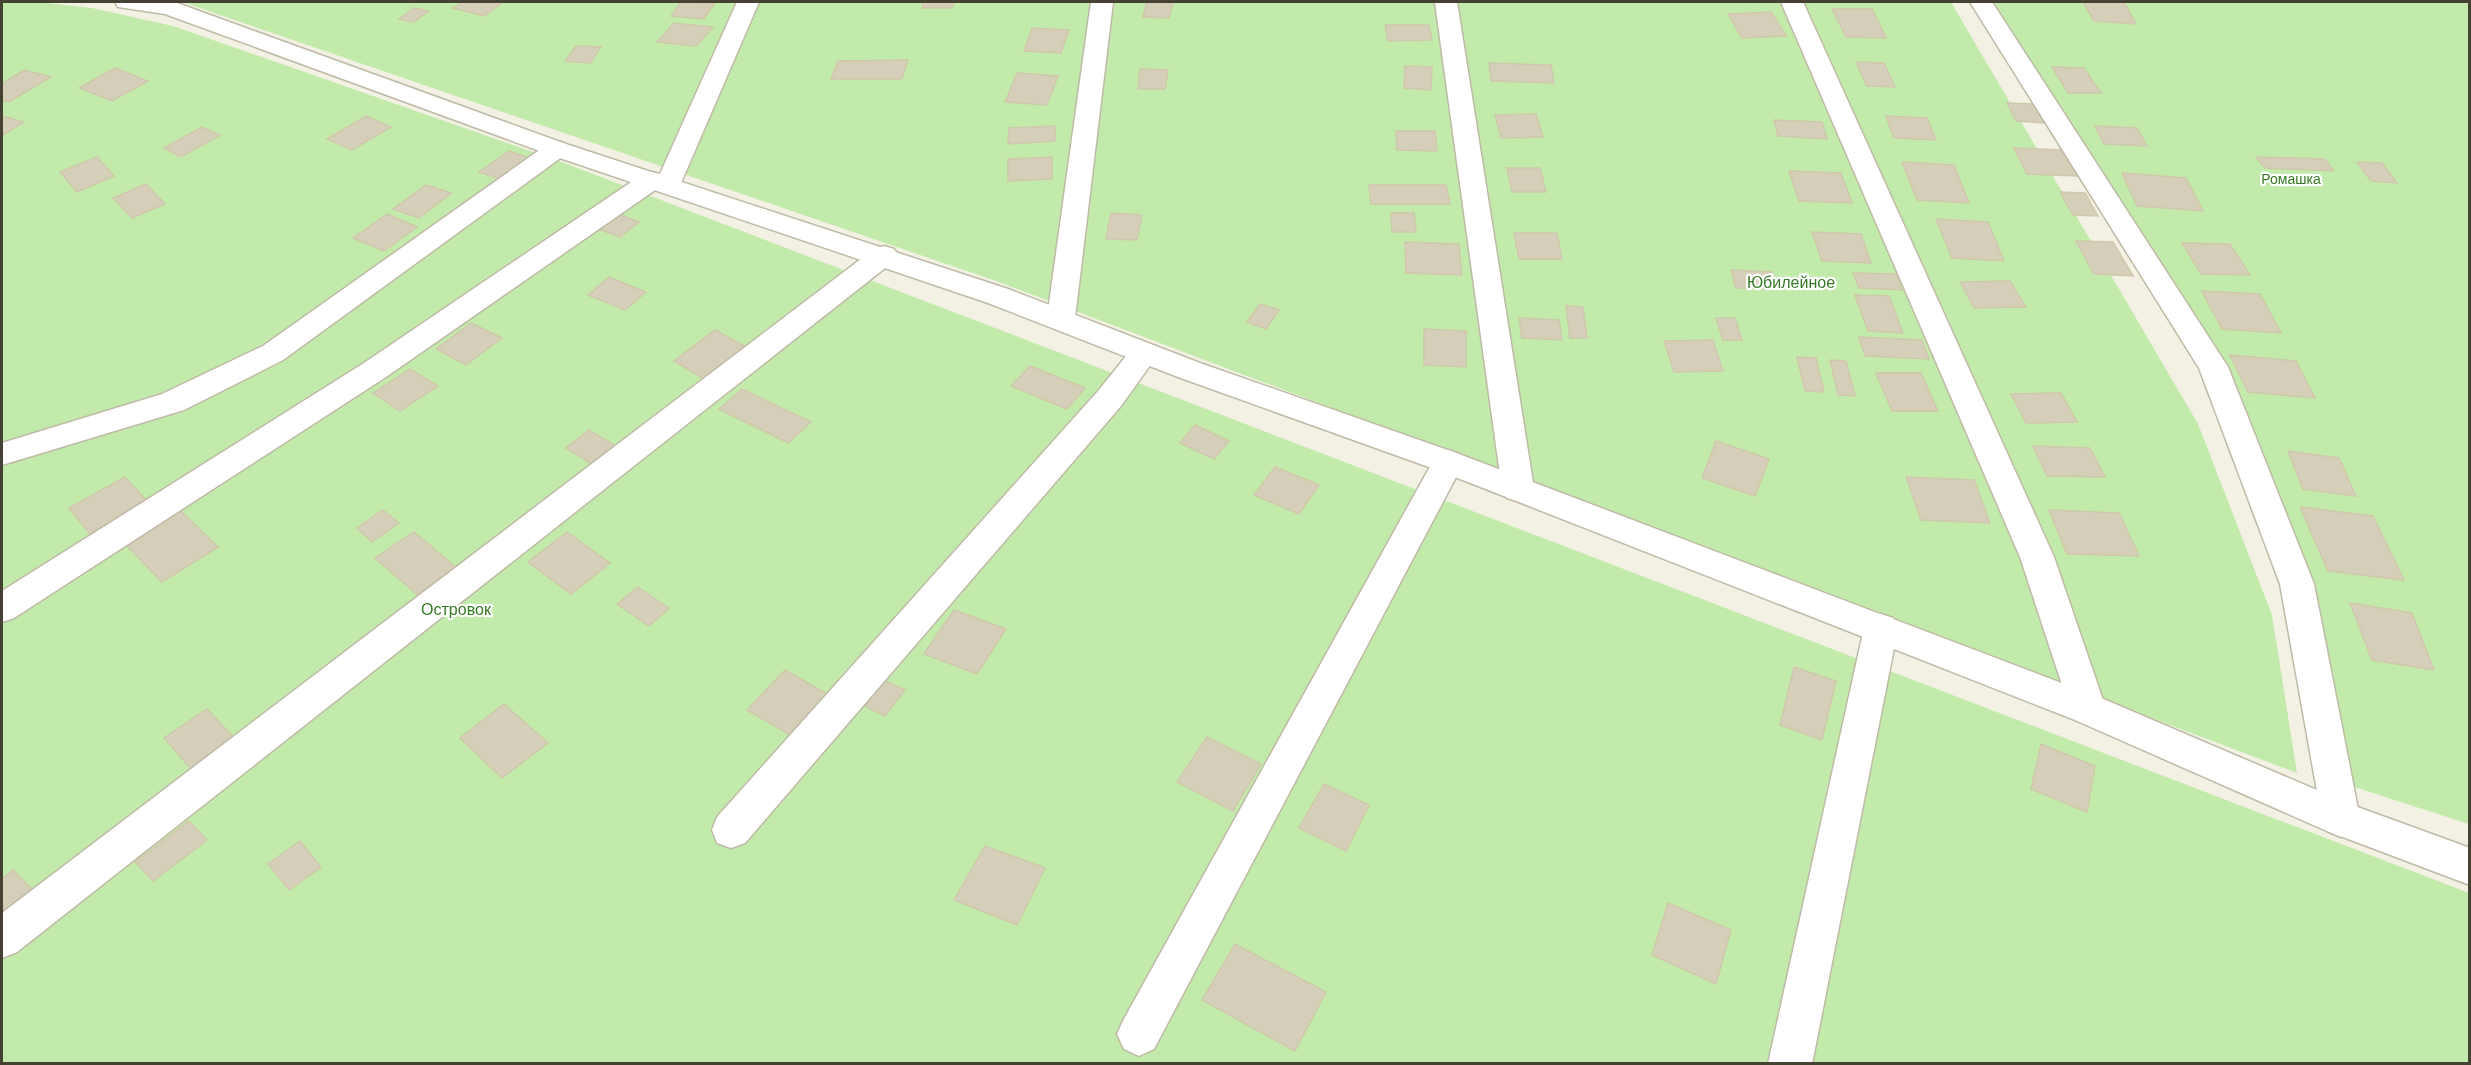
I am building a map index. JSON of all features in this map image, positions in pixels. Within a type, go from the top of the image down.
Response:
[{"type":"street","points":[[126,2],[174,5],[557,148],[884,255],[1061,318],[1144,352],[1448,462],[1881,628],[2088,709],[2341,819],[2469,867]]},
{"type":"street","points":[[2,608],[375,370],[661,182],[748,2]]},
{"type":"street","points":[[1061,318],[1102,2]]},
{"type":"street","points":[[1446,2],[1518,489]]},
{"type":"street","points":[[1792,2],[2037,557],[2088,709]]},
{"type":"street","points":[[1981,2],[2213,367],[2297,584],[2341,819]]},
{"type":"street","points":[[2,454],[173,402],[273,353],[557,148]]},
{"type":"street","points":[[2,938],[884,255]]},
{"type":"street","points":[[730,830],[1110,398],[1144,352]]},
{"type":"street","points":[[1139,1034],[1448,462]]},
{"type":"street","points":[[1790,1064],[1881,628]]},
{"type":"green space","name":"Островок","points":[[2,2],[39,2],[92,8],[173,26],[567,164],[2469,893],[2469,1063],[2,1064]]},
{"type":"green space","name":"Юбилейное","points":[[182,2],[1951,2],[2198,424],[2272,615],[2297,773],[996,281]]},
{"type":"green space","name":"Ромашка","points":[[1977,2],[2469,2],[2469,824],[2345,784],[2236,430]]},
{"type":"building","points":[[463,2],[503,2],[484,16],[453,8]]},
{"type":"building","points":[[681,2],[714,4],[704,19],[671,16]]},
{"type":"building","points":[[924,2],[954,2],[952,8],[922,8]]},
{"type":"building","points":[[1147,2],[1173,2],[1169,18],[1143,17]]},
{"type":"building","points":[[2083,2],[2124,2],[2136,24],[2094,21]]},
{"type":"building","points":[[414,8],[429,11],[414,22],[399,19]]},
{"type":"building","points":[[1832,9],[1872,9],[1886,38],[1846,37]]},
{"type":"building","points":[[1771,12],[1786,36],[1742,38],[1728,14]]},
{"type":"building","points":[[674,23],[713,27],[696,46],[657,42]]},
{"type":"building","points":[[1385,25],[1429,25],[1432,40],[1388,41]]},
{"type":"building","points":[[1032,28],[1069,30],[1061,53],[1024,51]]},
{"type":"building","points":[[576,46],[601,47],[590,63],[565,61]]},
{"type":"building","points":[[908,60],[902,79],[831,79],[838,61]]},
{"type":"building","points":[[1856,62],[1884,63],[1895,87],[1867,86]]},
{"type":"building","points":[[1489,63],[1551,65],[1554,83],[1491,81]]},
{"type":"building","points":[[1405,66],[1432,67],[1431,90],[1404,88]]},
{"type":"building","points":[[2052,67],[2084,68],[2101,93],[2068,93]]},
{"type":"building","points":[[115,68],[148,81],[112,101],[79,88]]},
{"type":"building","points":[[1140,69],[1168,70],[1165,89],[1138,89]]},
{"type":"building","points":[[24,70],[51,77],[9,102],[2,100],[2,84]]},
{"type":"building","points":[[1017,73],[1058,76],[1047,105],[1005,102]]},
{"type":"building","points":[[2007,103],[2035,104],[2044,123],[2016,121]]},
{"type":"building","points":[[1536,114],[1543,137],[1501,138],[1495,115]]},
{"type":"building","points":[[2,116],[24,122],[2,136]]},
{"type":"building","points":[[366,116],[391,127],[352,150],[327,139]]},
{"type":"building","points":[[1886,116],[1927,118],[1936,140],[1894,138]]},
{"type":"building","points":[[1774,120],[1822,122],[1827,139],[1778,136]]},
{"type":"building","points":[[1055,126],[1055,141],[1008,144],[1009,128]]},
{"type":"building","points":[[2095,126],[2137,128],[2147,146],[2104,144]]},
{"type":"building","points":[[202,127],[220,135],[181,157],[164,148]]},
{"type":"building","points":[[1396,131],[1435,131],[1437,151],[1397,150]]},
{"type":"building","points":[[2014,148],[2063,150],[2077,176],[2027,174]]},
{"type":"building","points":[[509,151],[529,158],[500,179],[479,172]]},
{"type":"building","points":[[97,157],[114,176],[77,192],[60,172]]},
{"type":"building","points":[[1052,157],[1052,179],[1008,181],[1008,159]]},
{"type":"building","points":[[2256,157],[2325,159],[2334,171],[2265,168]]},
{"type":"building","points":[[1902,162],[1954,165],[1969,203],[1917,200]]},
{"type":"building","points":[[2357,162],[2382,163],[2397,183],[2371,181]]},
{"type":"building","points":[[1507,168],[1540,168],[1546,192],[1512,192]]},
{"type":"building","points":[[1789,171],[1841,173],[1852,203],[1799,201]]},
{"type":"building","points":[[2122,173],[2186,178],[2203,211],[2137,206]]},
{"type":"building","points":[[146,184],[165,204],[132,218],[113,198]]},
{"type":"building","points":[[426,185],[451,193],[419,218],[393,209]]},
{"type":"building","points":[[1369,185],[1446,185],[1450,204],[1371,204]]},
{"type":"building","points":[[2060,192],[2085,193],[2098,216],[2073,215]]},
{"type":"building","points":[[1111,213],[1142,215],[1137,240],[1106,239]]},
{"type":"building","points":[[1391,213],[1414,213],[1416,232],[1392,232]]},
{"type":"building","points":[[387,214],[417,227],[384,251],[353,238]]},
{"type":"building","points":[[618,214],[639,222],[620,237],[598,229]]},
{"type":"building","points":[[1936,219],[1988,222],[2004,261],[1952,258]]},
{"type":"building","points":[[1812,232],[1861,234],[1871,263],[1822,261]]},
{"type":"building","points":[[1514,233],[1557,233],[1562,259],[1519,259]]},
{"type":"building","points":[[2076,241],[2113,242],[2133,276],[2094,274]]},
{"type":"building","points":[[1405,242],[1459,244],[1462,275],[1406,273]]},
{"type":"building","points":[[2182,243],[2230,244],[2250,275],[2201,274]]},
{"type":"building","points":[[1731,270],[1772,272],[1777,289],[1736,288]]},
{"type":"building","points":[[1853,273],[1896,274],[1902,290],[1859,288]]},
{"type":"building","points":[[609,277],[646,292],[625,310],[588,295]]},
{"type":"building","points":[[2010,281],[2026,307],[1974,308],[1960,282]]},
{"type":"building","points":[[2202,291],[2260,294],[2281,333],[2222,329]]},
{"type":"building","points":[[1855,295],[1889,296],[1903,333],[1868,331]]},
{"type":"building","points":[[1260,304],[1279,310],[1266,329],[1247,322]]},
{"type":"building","points":[[1566,306],[1583,307],[1587,338],[1570,338]]},
{"type":"building","points":[[1519,318],[1559,320],[1562,340],[1522,338]]},
{"type":"building","points":[[1716,318],[1735,318],[1742,340],[1723,340]]},
{"type":"building","points":[[471,323],[502,338],[466,365],[436,349]]},
{"type":"building","points":[[1424,329],[1466,331],[1466,367],[1424,365]]},
{"type":"building","points":[[715,330],[748,348],[706,380],[674,361]]},
{"type":"building","points":[[1859,337],[1922,340],[1929,359],[1865,356]]},
{"type":"building","points":[[1713,340],[1723,371],[1674,372],[1664,341]]},
{"type":"building","points":[[2230,355],[2296,361],[2315,398],[2248,392]]},
{"type":"building","points":[[1797,357],[1816,358],[1824,392],[1805,391]]},
{"type":"building","points":[[1830,360],[1846,361],[1855,396],[1838,395]]},
{"type":"building","points":[[1030,366],[1085,388],[1067,409],[1011,386]]},
{"type":"building","points":[[410,369],[438,386],[400,411],[373,393]]},
{"type":"building","points":[[1876,373],[1921,373],[1938,411],[1892,411]]},
{"type":"building","points":[[742,389],[811,422],[788,443],[719,409]]},
{"type":"building","points":[[2061,393],[2077,422],[2026,423],[2011,394]]},
{"type":"building","points":[[1195,425],[1229,441],[1214,459],[1180,443]]},
{"type":"building","points":[[589,430],[616,446],[592,464],[566,448]]},
{"type":"building","points":[[1716,441],[1769,459],[1755,496],[1702,478]]},
{"type":"building","points":[[2033,446],[2090,448],[2105,477],[2047,476]]},
{"type":"building","points":[[2288,451],[2339,458],[2356,496],[2303,489]]},
{"type":"building","points":[[1275,467],[1319,485],[1299,514],[1254,495]]},
{"type":"building","points":[[125,477],[148,502],[90,534],[69,508]]},
{"type":"building","points":[[1906,477],[1974,480],[1990,523],[1921,520]]},
{"type":"building","points":[[2300,507],[2373,516],[2404,580],[2328,571]]},
{"type":"building","points":[[383,510],[399,523],[372,542],[357,528]]},
{"type":"building","points":[[2049,510],[2119,513],[2139,556],[2067,554]]},
{"type":"building","points":[[181,511],[218,547],[162,582],[125,544]]},
{"type":"building","points":[[414,532],[458,569],[419,596],[375,558]]},
{"type":"building","points":[[567,532],[610,563],[571,594],[528,562]]},
{"type":"building","points":[[638,587],[669,608],[649,626],[617,604]]},
{"type":"building","points":[[2350,603],[2412,613],[2434,670],[2372,660]]},
{"type":"building","points":[[954,610],[1006,629],[977,674],[924,654]]},
{"type":"building","points":[[1794,667],[1836,681],[1822,740],[1780,725]]},
{"type":"building","points":[[785,670],[827,694],[790,735],[747,710]]},
{"type":"building","points":[[881,679],[905,690],[885,716],[861,704]]},
{"type":"building","points":[[504,704],[548,743],[502,778],[460,738]]},
{"type":"building","points":[[207,709],[235,739],[192,770],[164,738]]},
{"type":"building","points":[[1207,737],[1261,764],[1233,811],[1177,782]]},
{"type":"building","points":[[2041,744],[2095,766],[2087,812],[2031,789]]},
{"type":"building","points":[[1324,784],[1369,805],[1346,851],[1299,828]]},
{"type":"building","points":[[189,821],[207,840],[153,881],[135,862]]},
{"type":"building","points":[[300,841],[321,867],[289,890],[268,864]]},
{"type":"building","points":[[985,846],[1045,868],[1017,925],[954,900]]},
{"type":"building","points":[[13,870],[33,890],[2,914],[2,879]]},
{"type":"building","points":[[1668,903],[1731,930],[1716,984],[1652,955]]},
{"type":"building","points":[[1235,944],[1326,992],[1295,1051],[1202,1000]]}]
